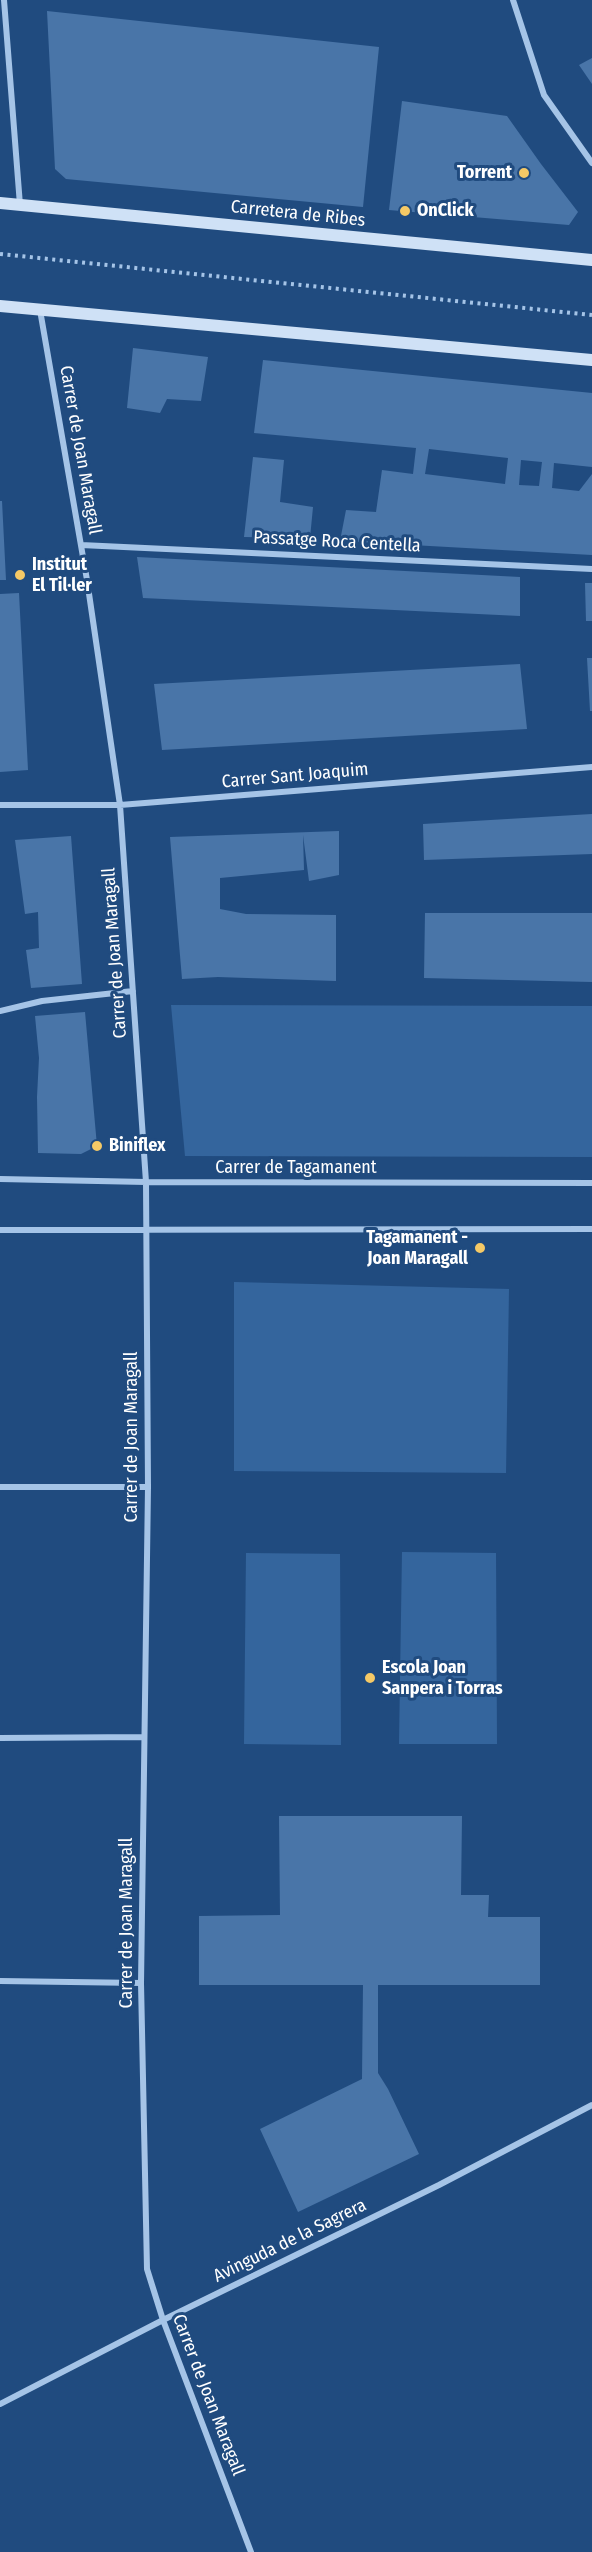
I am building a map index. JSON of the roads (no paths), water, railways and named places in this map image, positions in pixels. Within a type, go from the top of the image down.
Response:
[{"type":"street","points":[[4,0],[20,205]]},
{"type":"street","points":[[513,0],[544,95],[592,164]]},
{"type":"street","name":"Carretera de Ribes","points":[[0,203],[592,260]]},
{"type":"street","points":[[0,306],[592,360]]},
{"type":"street","name":"Carrer de Joan Maragall","points":[[40,310],[81,545],[120,805],[146,1182],[148,1486],[141,1983],[147,2269],[163,2320],[252,2552]]},
{"type":"street","name":"Passatge Roca Centella","points":[[81,545],[592,569]]},
{"type":"street","name":"Carrer Sant Joaquim","points":[[0,805],[120,805],[592,767]]},
{"type":"street","points":[[0,1011],[42,1001],[133,991]]},
{"type":"street","name":"Carrer de Tagamanent","points":[[0,1179],[592,1184]]},
{"type":"street","points":[[0,1230],[592,1229]]},
{"type":"street","points":[[0,1487],[148,1486]]},
{"type":"street","points":[[0,1738],[144,1737]]},
{"type":"street","points":[[0,1981],[141,1983]]},
{"type":"street","name":"Avinguda de la Sagrera","points":[[0,2404],[163,2320],[439,2185],[592,2105]]},
{"type":"place","name":"Torrent","points":[[524,173]]},
{"type":"place","name":"OnClick","points":[[405,211]]},
{"type":"place","name":"Institut El Til·ler","points":[[20,575]]},
{"type":"place","name":"Biniflex","points":[[97,1146]]},
{"type":"place","name":"Tagamanent - Joan Maragall","points":[[480,1248]]},
{"type":"place","name":"Escola Joan Sanpera i Torras","points":[[370,1678]]}]
